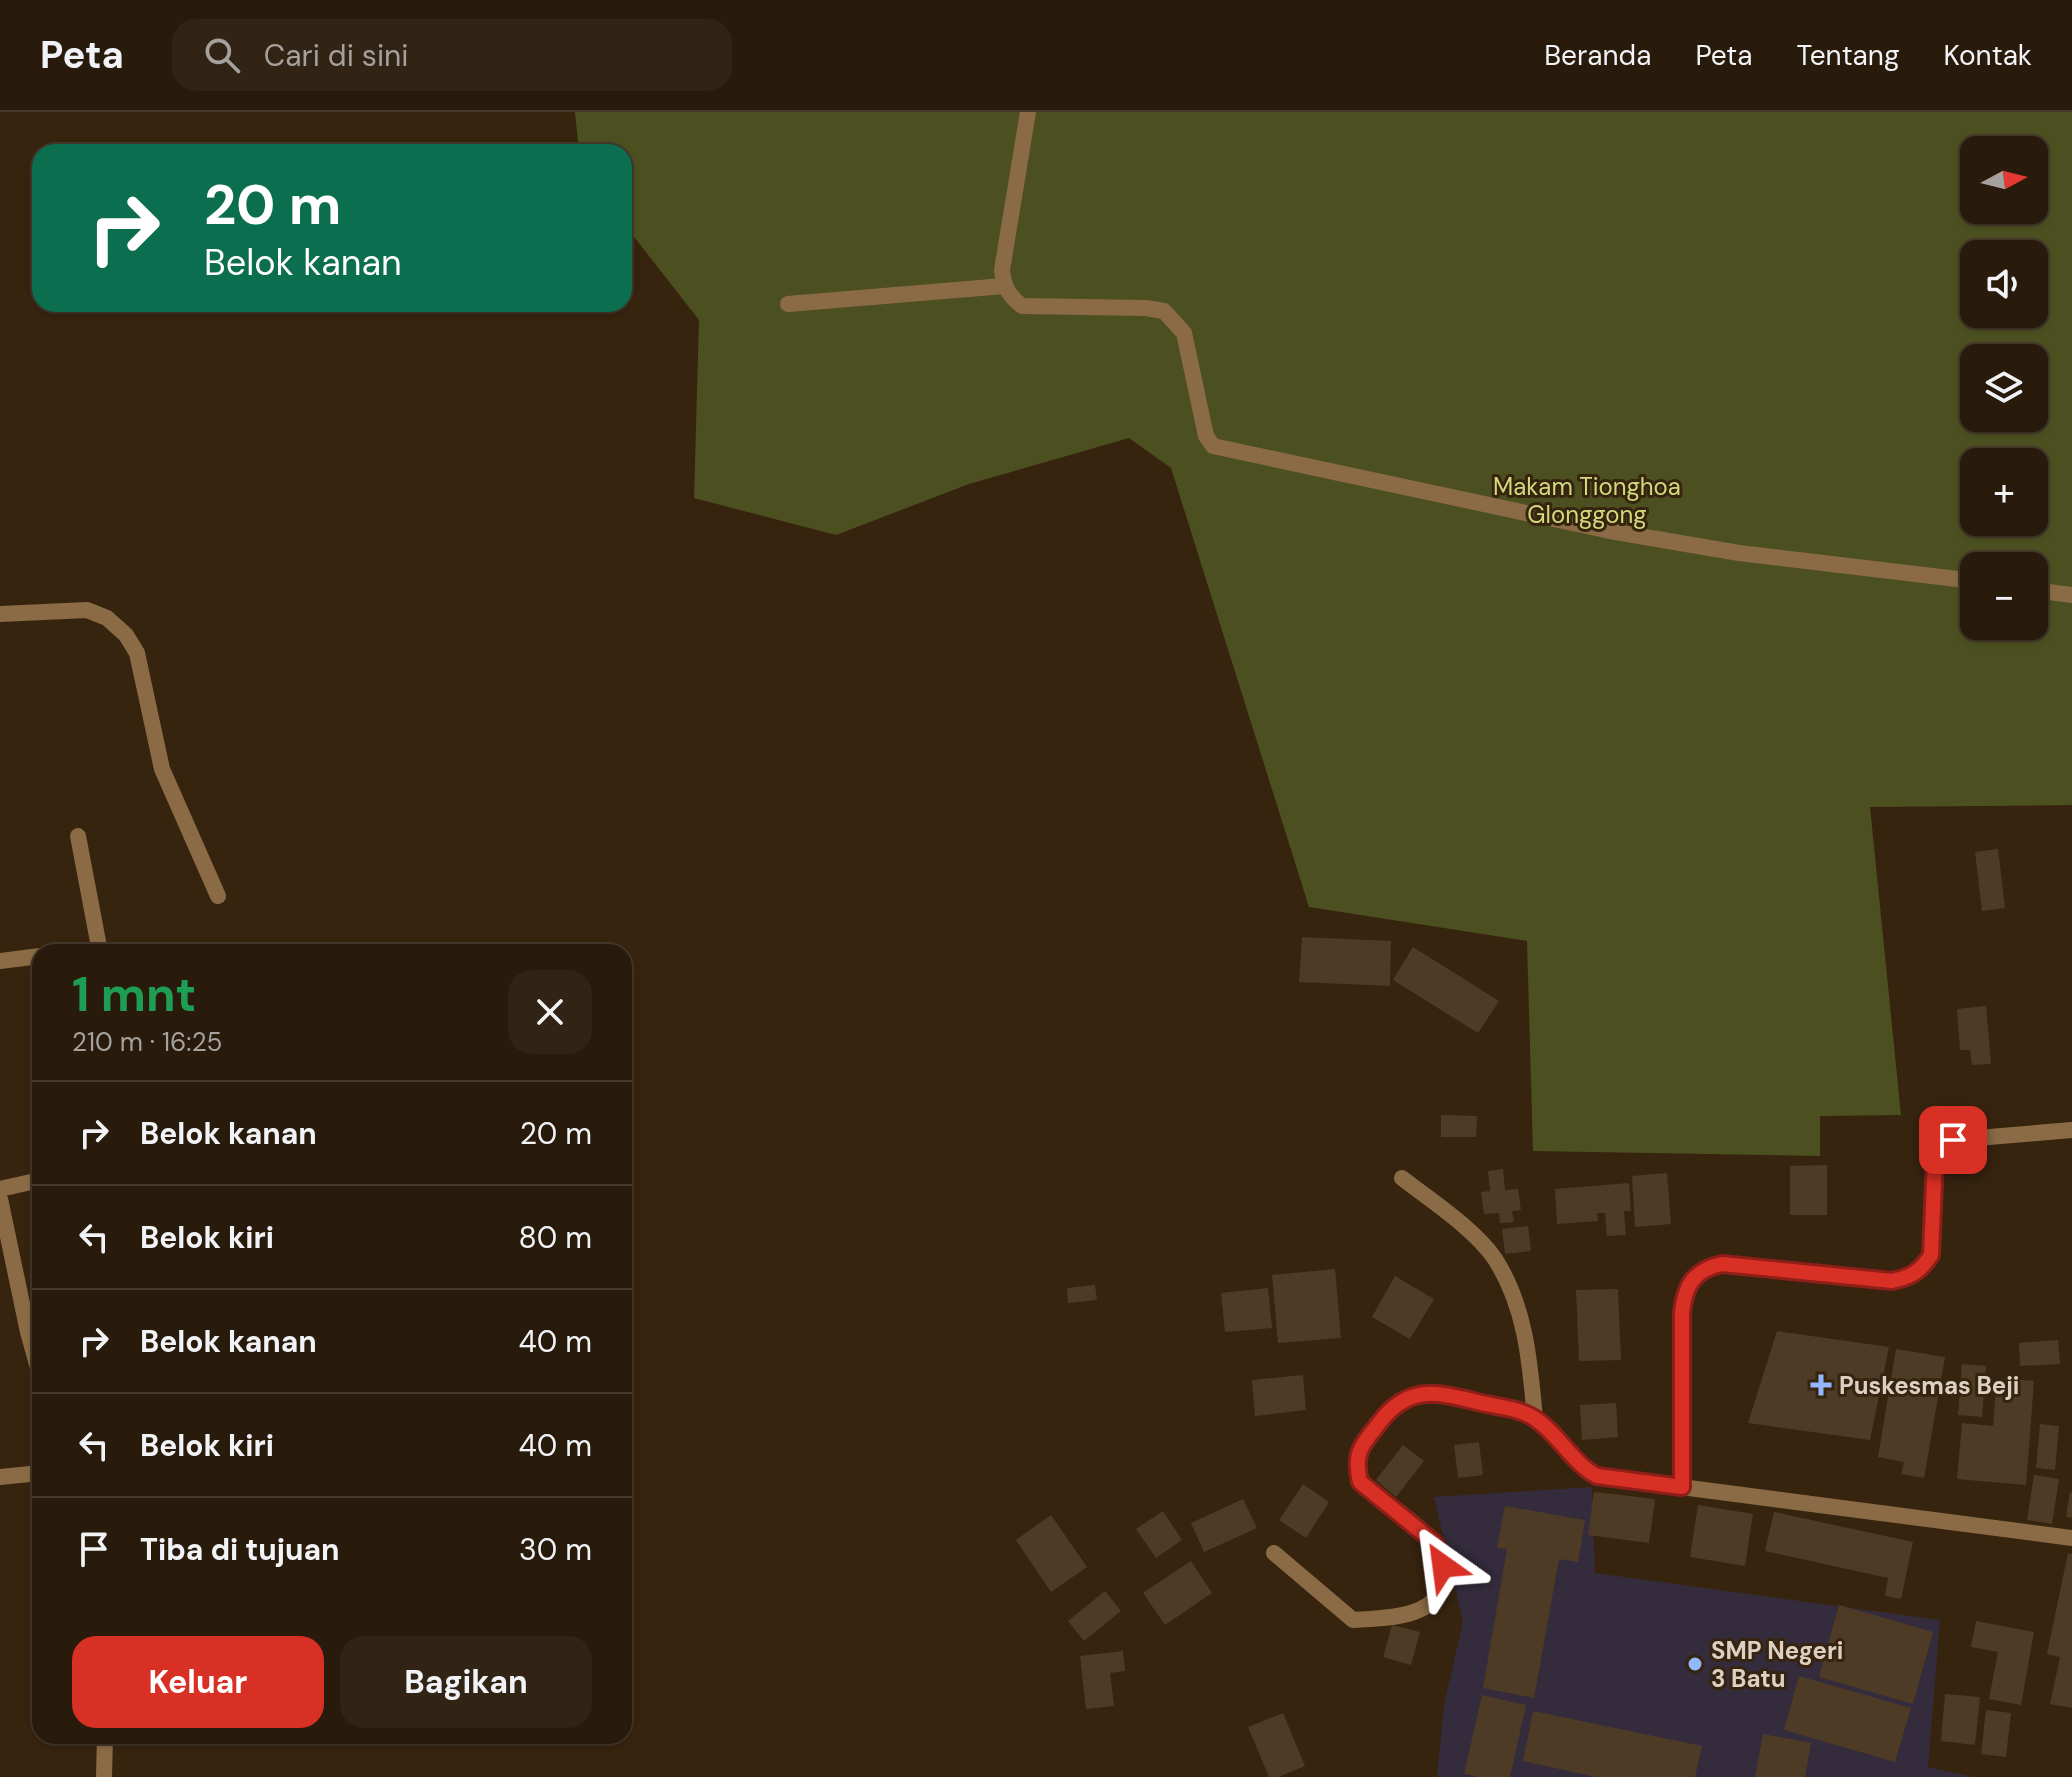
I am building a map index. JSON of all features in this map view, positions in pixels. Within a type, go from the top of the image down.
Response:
[{"type":"street","points":[[1028,112],[1002,270],[1004,286],[1022,306],[1164,311],[1184,333],[1206,436],[1213,446],[1610,531],[1739,553],[1960,579]]},
{"type":"street","points":[[788,304],[1004,286]]},
{"type":"street","points":[[2048,592],[2072,595]]},
{"type":"street","points":[[0,614],[87,610],[107,618],[126,635],[137,653],[162,769],[218,896]]},
{"type":"street","points":[[78,836],[99,944]]},
{"type":"street","points":[[0,961],[32,957]]},
{"type":"street","points":[[1682,1487],[1682,1312],[1684,1293],[1692,1278],[1705,1268],[1722,1264],[1892,1281],[1909,1277],[1922,1268],[1931,1255],[1935,1158],[1941,1144],[1953,1140],[2072,1130]]},
{"type":"street","points":[[1402,1178],[1458,1221],[1494,1257],[1513,1293],[1529,1344],[1535,1419]]},
{"type":"street","points":[[0,1189],[32,1182]]},
{"type":"street","points":[[0,1199],[32,1346]]},
{"type":"street","points":[[1274,1553],[1353,1620],[1392,1617],[1420,1610],[1439,1595],[1444,1580],[1440,1553],[1435,1543],[1360,1482],[1356,1459],[1360,1447],[1389,1409],[1412,1396],[1443,1394],[1521,1412],[1535,1419],[1586,1470],[1597,1476],[2072,1538]]},
{"type":"street","points":[[0,1477],[32,1474]]},
{"type":"street","points":[[104,1777],[105,1744]]},
{"type":"shaded area","name":"SMP Negeri 3 Batu","points":[[1592,1487],[1595,1573],[1940,1620],[1928,1767],[1974,1777],[1437,1777],[1444,1705],[1463,1622],[1434,1497]]},
{"type":"green space","name":"Makam Tionghoa Glonggong","points":[[575,112],[2072,112],[2072,805],[1870,807],[1901,1115],[1820,1116],[1820,1156],[1533,1151],[1527,941],[1309,907],[1171,468],[1129,438],[969,484],[836,535],[694,498],[699,320],[632,234],[632,144],[578,144]]},
{"type":"building","points":[[1998,849],[2005,908],[1982,911],[1975,852]]},
{"type":"building","points":[[1302,937],[1391,941],[1390,986],[1299,982]]},
{"type":"building","points":[[1413,947],[1499,1001],[1478,1033],[1393,980]]},
{"type":"building","points":[[1986,1006],[1991,1064],[1972,1065],[1970,1050],[1960,1050],[1957,1009]]},
{"type":"building","points":[[1441,1115],[1477,1116],[1476,1137],[1441,1137]]},
{"type":"building","points":[[1827,1165],[1827,1215],[1790,1215],[1790,1166]]},
{"type":"building","points":[[1503,1169],[1505,1190],[1518,1189],[1521,1210],[1512,1211],[1514,1222],[1500,1223],[1499,1213],[1484,1214],[1481,1192],[1490,1191],[1488,1171]]},
{"type":"building","points":[[1667,1173],[1671,1224],[1635,1227],[1632,1176]]},
{"type":"building","points":[[1629,1183],[1631,1211],[1624,1211],[1626,1235],[1607,1236],[1605,1213],[1597,1213],[1598,1221],[1557,1224],[1555,1189]]},
{"type":"building","points":[[1528,1226],[1531,1251],[1505,1254],[1502,1229]]},
{"type":"building","points":[[1335,1269],[1341,1338],[1278,1343],[1272,1275]]},
{"type":"building","points":[[1395,1276],[1434,1299],[1410,1339],[1372,1317]]},
{"type":"building","points":[[1095,1285],[1097,1300],[1068,1303],[1067,1288]]},
{"type":"building","points":[[1268,1288],[1272,1328],[1225,1332],[1221,1293]]},
{"type":"building","points":[[1618,1289],[1621,1360],[1579,1361],[1576,1290]]},
{"type":"building","name":"Puskesmas Beji","points":[[1777,1331],[1889,1347],[1870,1440],[1748,1423]]},
{"type":"building","points":[[2058,1340],[2060,1364],[2020,1366],[2019,1343]]},
{"type":"building","points":[[1896,1349],[1945,1357],[1924,1478],[1901,1474],[1904,1462],[1878,1457]]},
{"type":"building","points":[[1962,1364],[1986,1366],[1982,1417],[1958,1415]]},
{"type":"building","points":[[1303,1375],[1306,1410],[1255,1416],[1252,1380]]},
{"type":"building","points":[[1997,1378],[2034,1381],[2026,1485],[1957,1479],[1962,1423],[1993,1426]]},
{"type":"building","points":[[1616,1403],[1618,1437],[1582,1440],[1580,1405]]},
{"type":"building","points":[[2040,1424],[2059,1426],[2055,1470],[2036,1468]]},
{"type":"building","points":[[1479,1442],[1483,1475],[1458,1478],[1454,1445]]},
{"type":"building","points":[[1403,1445],[1424,1461],[1396,1497],[1376,1480]]},
{"type":"building","points":[[2034,1475],[2059,1479],[2052,1524],[2027,1520]]},
{"type":"building","points":[[1303,1484],[1329,1502],[1306,1538],[1279,1520]]},
{"type":"building","points":[[1594,1492],[1655,1499],[1649,1543],[1588,1535]]},
{"type":"building","points":[[2072,1493],[2072,1518],[2066,1517]]},
{"type":"building","points":[[1243,1499],[1257,1528],[1204,1552],[1191,1523]]},
{"type":"building","points":[[1698,1505],[1753,1514],[1745,1566],[1690,1557]]},
{"type":"building","points":[[1505,1506],[1585,1520],[1578,1562],[1559,1559],[1534,1698],[1483,1688],[1507,1549],[1497,1548]]},
{"type":"building","points":[[1163,1511],[1182,1540],[1156,1558],[1136,1529]]},
{"type":"building","points":[[1774,1512],[1913,1542],[1901,1599],[1885,1596],[1888,1578],[1765,1551]]},
{"type":"building","points":[[1051,1515],[1087,1567],[1051,1592],[1016,1540]]},
{"type":"building","points":[[2068,1553],[2072,1554],[2072,1708],[2050,1704],[2060,1657],[2047,1654]]},
{"type":"building","points":[[1191,1561],[1212,1593],[1165,1625],[1143,1593]]},
{"type":"building","points":[[1105,1591],[1121,1611],[1084,1641],[1068,1621]]},
{"type":"building","points":[[1839,1605],[1933,1632],[1913,1704],[1819,1677]]},
{"type":"building","points":[[1976,1621],[2034,1632],[2021,1705],[1989,1699],[1998,1652],[1971,1647]]},
{"type":"building","points":[[1392,1625],[1420,1632],[1411,1665],[1383,1657]]},
{"type":"building","points":[[1123,1651],[1125,1671],[1110,1673],[1114,1706],[1086,1709],[1080,1656]]},
{"type":"building","points":[[1799,1676],[1911,1708],[1895,1762],[1784,1730]]},
{"type":"building","points":[[1945,1694],[1980,1697],[1975,1745],[1941,1741]]},
{"type":"building","points":[[1482,1695],[1526,1705],[1510,1777],[1464,1774]]},
{"type":"building","points":[[1986,1710],[2011,1713],[2006,1757],[1981,1754]]},
{"type":"building","points":[[1533,1711],[1702,1746],[1695,1777],[1596,1777],[1523,1761]]},
{"type":"building","points":[[1283,1713],[1305,1766],[1278,1777],[1269,1777],[1248,1727]]},
{"type":"building","points":[[1763,1734],[1811,1743],[1805,1777],[1755,1777]]},
{"type":"place","name":"Puskesmas Beji","points":[[1821,1385]]},
{"type":"place","name":"SMP Negeri 3 Batu","points":[[1695,1664]]},
{"type":"route","points":[[1443,1566],[1435,1543],[1360,1482],[1356,1459],[1360,1447],[1389,1409],[1400,1401],[1427,1393],[1521,1412],[1535,1419],[1586,1470],[1597,1476],[1682,1487],[1682,1312],[1684,1293],[1692,1278],[1705,1268],[1722,1264],[1892,1281],[1909,1277],[1922,1268],[1931,1255],[1935,1158],[1941,1144],[1953,1140]]}]
